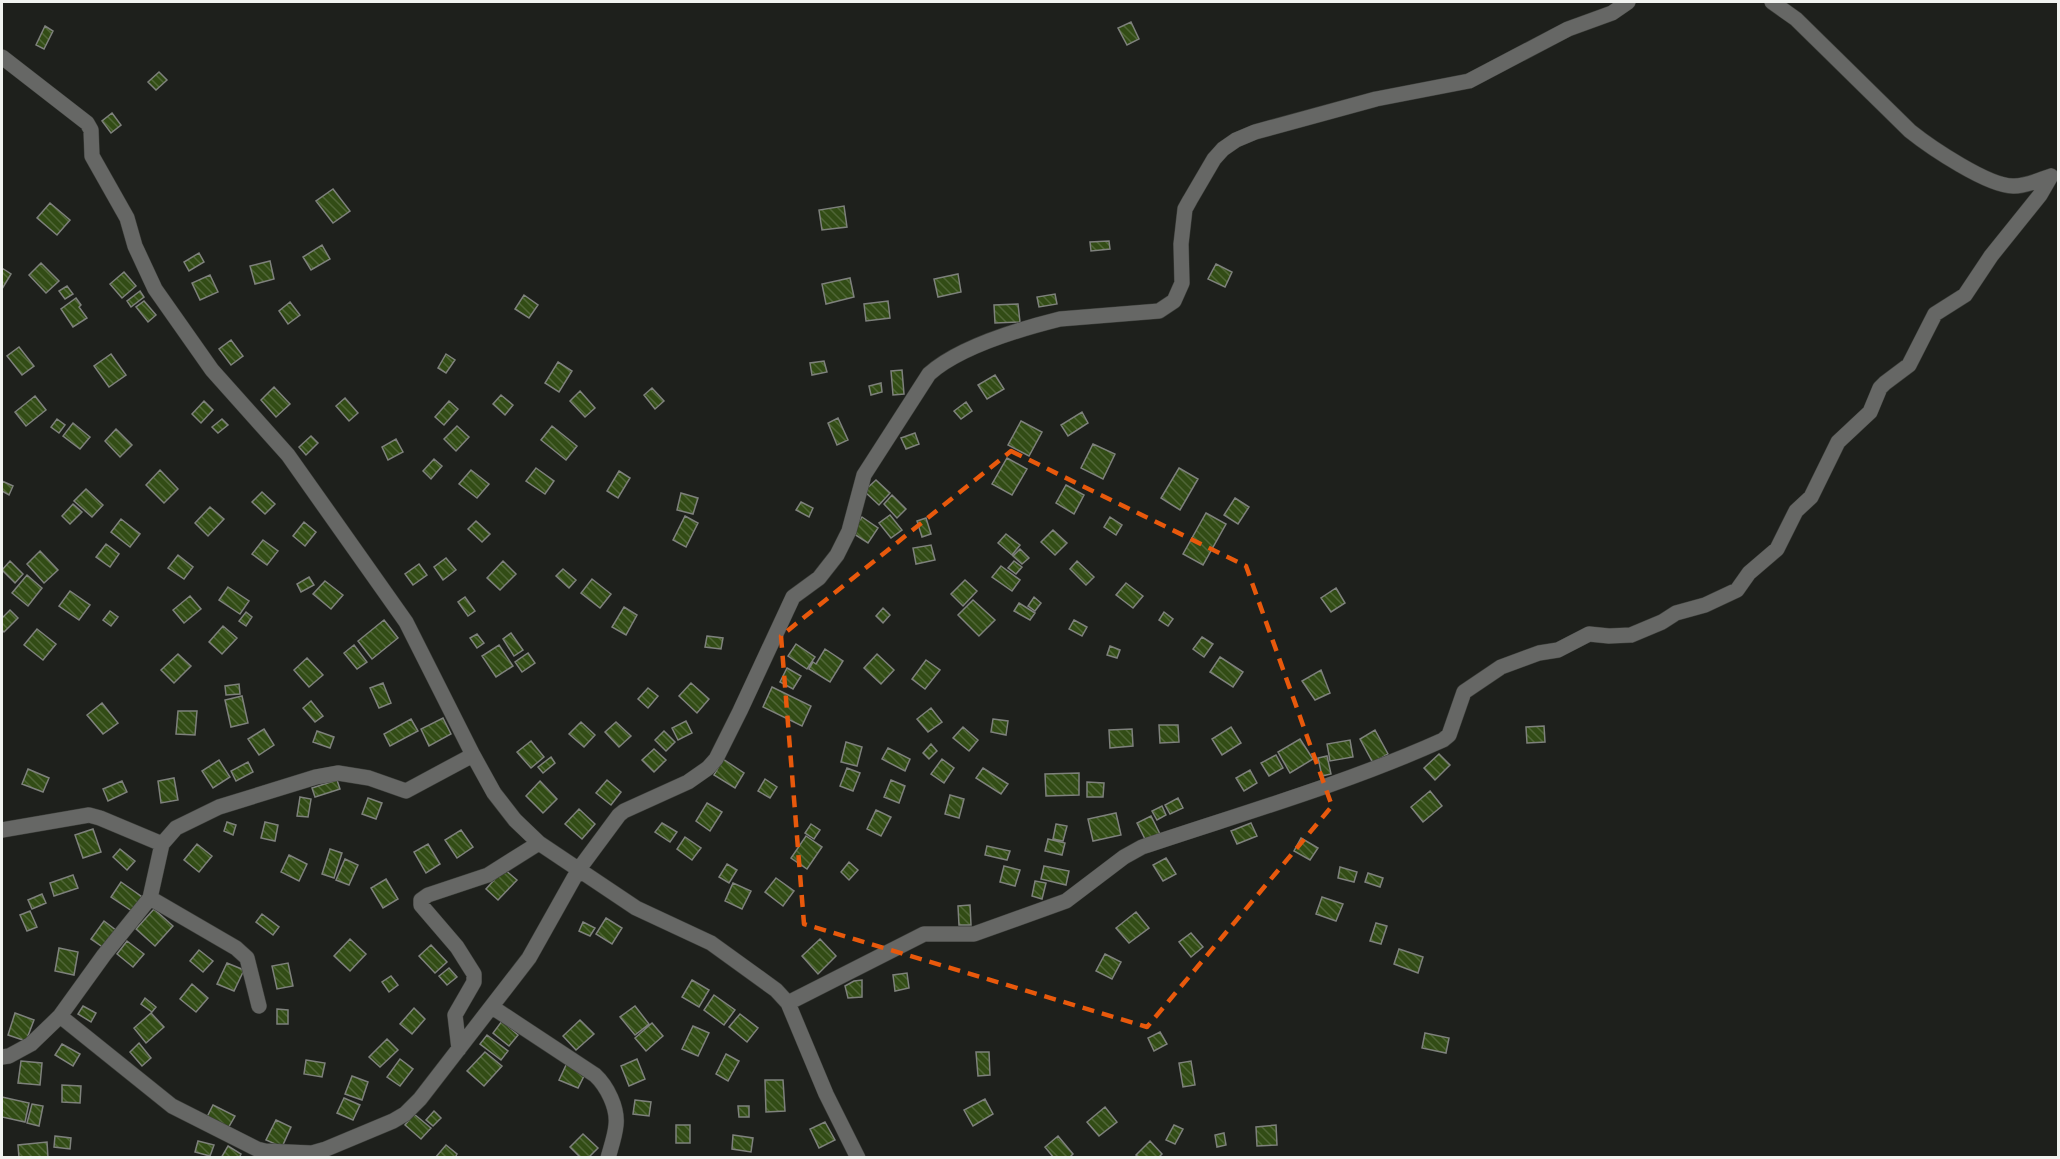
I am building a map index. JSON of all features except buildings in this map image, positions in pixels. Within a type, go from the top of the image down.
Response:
[{"type":"street","points":[[60,1016],[172,1106],[256,1149],[312,1153],[393,1121],[405,1114],[420,1099],[529,958],[579,869],[619,815],[688,782],[708,768],[716,759],[793,597],[819,578],[837,555],[849,531],[864,475],[928,374],[986,342],[1048,322],[1060,319],[1159,311],[1174,301],[1182,283],[1181,244],[1185,209],[1214,159],[1236,140],[1255,132],[1376,99],[1469,81],[1568,29],[1612,13],[1628,2]]},
{"type":"street","points":[[1772,2],[1796,18],[1924,142],[1996,182],[2013,186],[2030,184],[2055,174]]},
{"type":"street","points":[[2,57],[87,123],[91,130],[92,156],[127,218],[135,246],[155,289],[212,370],[288,455],[406,622],[494,793],[539,843],[642,912],[711,943],[776,990],[788,1003],[826,1094],[858,1158]]},
{"type":"street","points":[[788,1003],[924,934],[975,934],[1066,901],[1124,857],[1142,847],[1391,764],[1443,740],[1449,735],[1464,692],[1501,667],[1539,653],[1558,650],[1589,634],[1609,636],[1631,634],[1662,622],[1676,613],[1705,605],[1733,593],[1753,568],[1767,560],[1777,549],[1796,511],[1811,497],[1838,442],[1870,412],[1880,388],[1913,360],[1935,314],[1965,295],[1991,256],[2055,174]]},
{"type":"street","points":[[2,1057],[9,1056],[31,1044],[60,1016],[104,955],[150,898],[162,844],[176,828],[207,812],[316,777],[338,773],[369,778],[406,791],[473,755]]},
{"type":"street","points":[[2,830],[89,815],[162,844]]},
{"type":"street","points":[[459,1049],[455,1015],[474,982],[474,974],[457,947],[421,905],[421,900],[428,895],[488,875],[539,843]]},
{"type":"street","points":[[150,898],[236,948],[247,958],[259,1006]]},
{"type":"street","points":[[492,1007],[604,1083],[616,1114],[616,1125],[608,1158]]},
{"type":"highlighted area","points":[[1011,451],[1246,566],[1332,806],[1147,1027],[804,924],[781,636]]}]
